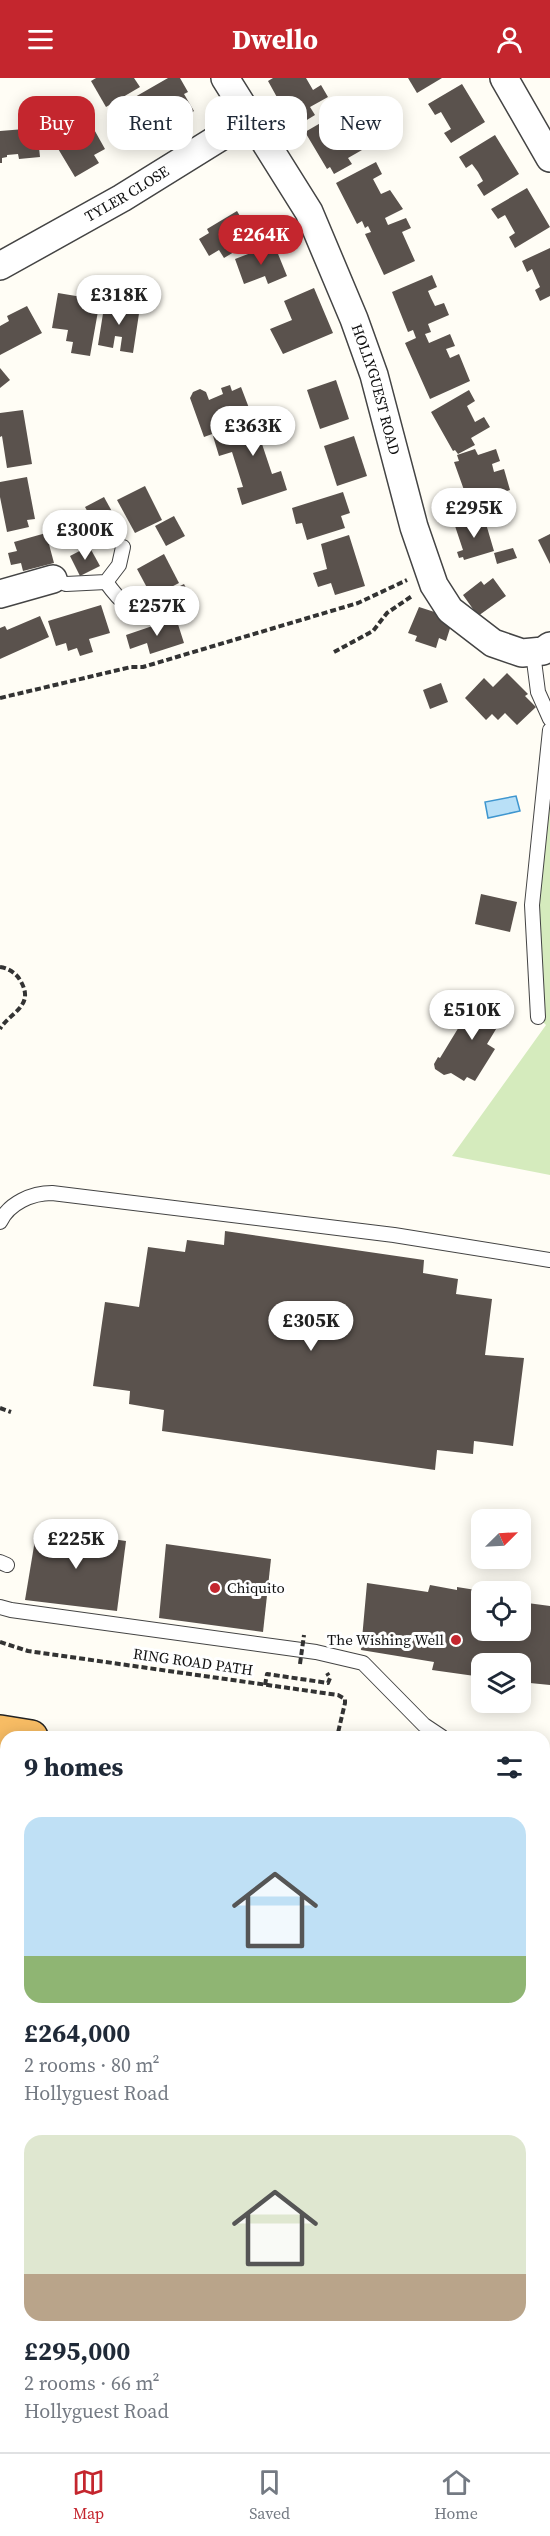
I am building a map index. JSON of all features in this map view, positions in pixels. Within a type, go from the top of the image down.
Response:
[{"type":"street","name":"HOLLYGUEST ROAD","points":[[225,78],[237,96]]},
{"type":"street","points":[[504,78],[550,159]]},
{"type":"street","name":"TYLER CLOSE","points":[[0,266],[122,198],[205,147]]},
{"type":"street","name":"HOLLYGUEST ROAD","points":[[271,150],[309,212],[354,319],[374,375],[414,527],[431,575],[450,610],[494,643],[522,653],[542,650]]},
{"type":"street","points":[[0,594],[52,579]]},
{"type":"lane","points":[[52,579],[66,584],[106,582],[119,565],[123,547]]},
{"type":"lane","points":[[106,582],[116,596],[130,608],[155,609]]},
{"type":"lane","points":[[542,650],[538,692],[550,719]]},
{"type":"lane","points":[[538,1017],[532,905],[550,730]]},
{"type":"lane","points":[[0,1222],[3,1216],[21,1201],[40,1193],[52,1193],[394,1235],[550,1260]]},
{"type":"lane","points":[[0,1607],[316,1652],[384,1667]]},
{"type":"lane","points":[[363,1663],[424,1725],[433,1731]]},
{"type":"path","points":[[334,652],[373,631],[387,613],[431,575]]},
{"type":"path","points":[[0,698],[120,669],[143,667],[358,603],[411,577],[431,575]]},
{"type":"path","points":[[0,967],[18,976],[25,988],[24,1000],[18,1012],[0,1029]]},
{"type":"path","points":[[0,1408],[11,1412]]},
{"type":"path","points":[[299,1670],[304,1635]]},
{"type":"path","name":"RING ROAD PATH","points":[[0,1642],[28,1651],[338,1695],[345,1699],[338,1731]]},
{"type":"path","points":[[265,1685],[267,1674],[328,1683],[330,1678],[325,1671]]},
{"type":"green space","points":[[550,736],[550,1175],[452,1156],[546,1025],[538,1017],[533,976]]},
{"type":"water","points":[[516,796],[520,811],[488,818],[485,802]]},
{"type":"building","points":[[96,78],[134,78],[140,87],[125,96],[107,96],[106,107],[91,81]]},
{"type":"building","points":[[168,78],[180,78],[188,92],[184,94],[185,96],[137,96]]},
{"type":"building","points":[[273,78],[306,78],[313,90],[321,85],[327,96],[319,96],[319,102],[310,107],[315,115],[307,120],[307,96],[276,96],[268,81]]},
{"type":"building","points":[[408,78],[442,78],[417,93]]},
{"type":"building","points":[[462,84],[485,122],[451,143],[444,133],[451,129],[441,112],[435,115],[428,104]]},
{"type":"building","points":[[319,124],[319,150],[362,150],[348,158],[352,164],[334,174],[330,167],[327,169],[307,135],[307,131]]},
{"type":"building","points":[[18,130],[18,150],[39,150],[40,157],[19,159],[18,154],[7,155],[0,163],[0,131]]},
{"type":"building","points":[[95,131],[105,149],[94,155],[99,163],[75,177],[59,150],[95,150]]},
{"type":"building","points":[[495,135],[519,174],[484,196],[477,185],[483,181],[478,172],[472,164],[466,168],[459,157]]},
{"type":"building","points":[[376,162],[382,174],[373,179],[381,194],[390,190],[403,209],[385,218],[388,225],[406,218],[411,228],[402,232],[415,261],[384,275],[365,234],[371,232],[368,226],[365,228],[362,221],[357,224],[336,183]]},
{"type":"building","points":[[527,188],[550,227],[515,248],[509,237],[515,233],[505,215],[498,219],[491,209]]},
{"type":"building","points":[[237,211],[254,240],[224,258],[219,250],[209,256],[199,239],[209,233],[207,229]]},
{"type":"building","points":[[274,244],[287,276],[268,284],[265,276],[244,284],[235,259]]},
{"type":"building","points":[[550,248],[550,296],[540,301],[535,290],[540,287],[532,269],[527,272],[522,261]]},
{"type":"building","points":[[432,275],[437,287],[428,291],[435,306],[444,303],[449,315],[428,324],[431,332],[425,334],[429,343],[450,334],[455,346],[446,349],[450,358],[459,354],[470,381],[430,399],[405,343],[416,338],[413,330],[408,332],[392,292]]},
{"type":"building","points":[[314,288],[333,333],[283,354],[270,329],[292,320],[284,301]]},
{"type":"building","points":[[58,293],[100,300],[90,356],[71,353],[73,342],[66,341],[68,330],[52,328]]},
{"type":"building","points":[[105,301],[140,307],[133,353],[120,351],[122,337],[115,336],[113,348],[98,345]]},
{"type":"building","points":[[27,306],[42,333],[0,355],[0,326],[9,321],[7,316]]},
{"type":"building","points":[[0,368],[10,380],[0,388]]},
{"type":"building","points":[[336,380],[349,419],[320,429],[307,390]]},
{"type":"building","points":[[230,385],[232,391],[241,387],[249,408],[222,420],[226,429],[204,437],[190,398],[193,392],[200,389],[206,392],[209,400],[223,394],[221,388]]},
{"type":"building","points":[[469,390],[475,401],[467,406],[475,422],[484,417],[490,427],[471,438],[475,445],[458,454],[455,450],[453,451],[431,412]]},
{"type":"building","points":[[273,409],[280,432],[260,438],[272,474],[281,471],[287,490],[242,505],[237,488],[243,487],[232,452],[219,456],[213,436],[252,424],[250,416]]},
{"type":"building","points":[[23,410],[32,464],[7,468],[2,436],[0,437],[0,413]]},
{"type":"building","points":[[354,436],[367,476],[337,486],[324,446]]},
{"type":"building","points":[[475,449],[478,455],[496,449],[500,461],[492,464],[494,472],[504,469],[510,490],[489,497],[492,506],[476,512],[472,503],[469,504],[454,462],[459,461],[457,455]]},
{"type":"building","points":[[27,477],[35,519],[27,520],[29,527],[7,532],[0,497],[0,482]]},
{"type":"building","points":[[145,486],[162,520],[135,533],[117,500]]},
{"type":"building","points":[[343,492],[350,513],[341,516],[345,528],[307,540],[302,523],[296,524],[292,508]]},
{"type":"building","points":[[104,497],[115,517],[96,527],[85,507]]},
{"type":"building","points":[[174,516],[185,536],[166,546],[155,526]]},
{"type":"building","points":[[484,517],[494,551],[464,560],[463,557],[459,558],[457,552],[463,550],[455,526]]},
{"type":"building","points":[[46,533],[54,563],[23,571],[21,563],[11,565],[8,553],[17,551],[14,542]]},
{"type":"building","points":[[550,534],[550,564],[538,540]]},
{"type":"building","points":[[349,535],[365,586],[335,595],[331,583],[318,587],[313,573],[327,569],[321,544]]},
{"type":"building","points":[[89,546],[100,566],[80,576],[70,556]]},
{"type":"building","points":[[513,548],[517,558],[497,564],[494,553]]},
{"type":"building","points":[[164,554],[179,583],[152,597],[137,569]]},
{"type":"building","points":[[493,578],[506,596],[478,616],[463,595],[481,581],[484,585]]},
{"type":"building","points":[[184,584],[194,604],[175,614],[164,594]]},
{"type":"building","points":[[101,605],[110,633],[89,639],[93,652],[80,656],[77,648],[68,651],[66,643],[56,646],[48,621]]},
{"type":"building","points":[[419,607],[447,616],[452,622],[446,641],[439,638],[436,648],[415,641],[417,636],[408,633]]},
{"type":"building","points":[[40,616],[49,637],[0,659],[0,628],[5,626],[7,630]]},
{"type":"building","points":[[176,618],[184,643],[150,654],[147,643],[130,649],[126,635]]},
{"type":"building","points":[[507,673],[528,694],[525,696],[536,707],[517,725],[505,713],[498,720],[492,714],[486,720],[465,698],[484,678],[493,687]]},
{"type":"building","points":[[441,683],[448,702],[430,709],[423,690]]},
{"type":"building","points":[[481,894],[517,902],[510,932],[475,924]]},
{"type":"building","points":[[479,994],[507,1011],[487,1044],[495,1049],[475,1081],[467,1077],[464,1081],[451,1073],[444,1075],[435,1069],[434,1064],[438,1057],[440,1058]]},
{"type":"building","points":[[225,1231],[424,1260],[423,1273],[458,1279],[456,1294],[492,1299],[485,1355],[524,1358],[513,1446],[474,1441],[473,1454],[437,1450],[435,1470],[162,1431],[164,1410],[129,1404],[130,1391],[93,1386],[105,1302],[139,1307],[148,1247],[185,1252],[187,1240],[224,1245]]},
{"type":"building","points":[[37,1528],[126,1541],[117,1611],[25,1600]]},
{"type":"building","name":"Chiquito","points":[[166,1544],[271,1559],[263,1632],[159,1618]]},
{"type":"building","name":"The Wishing Well","points":[[367,1583],[428,1592],[430,1585],[457,1590],[457,1587],[471,1589],[471,1641],[531,1641],[531,1603],[550,1606],[550,1685],[531,1683],[531,1653],[471,1653],[471,1675],[432,1670],[434,1662],[361,1650]]},
{"type":"place","name":"Chiquito","points":[[215,1588]]},
{"type":"place","name":"The Wishing Well","points":[[456,1640]]}]
